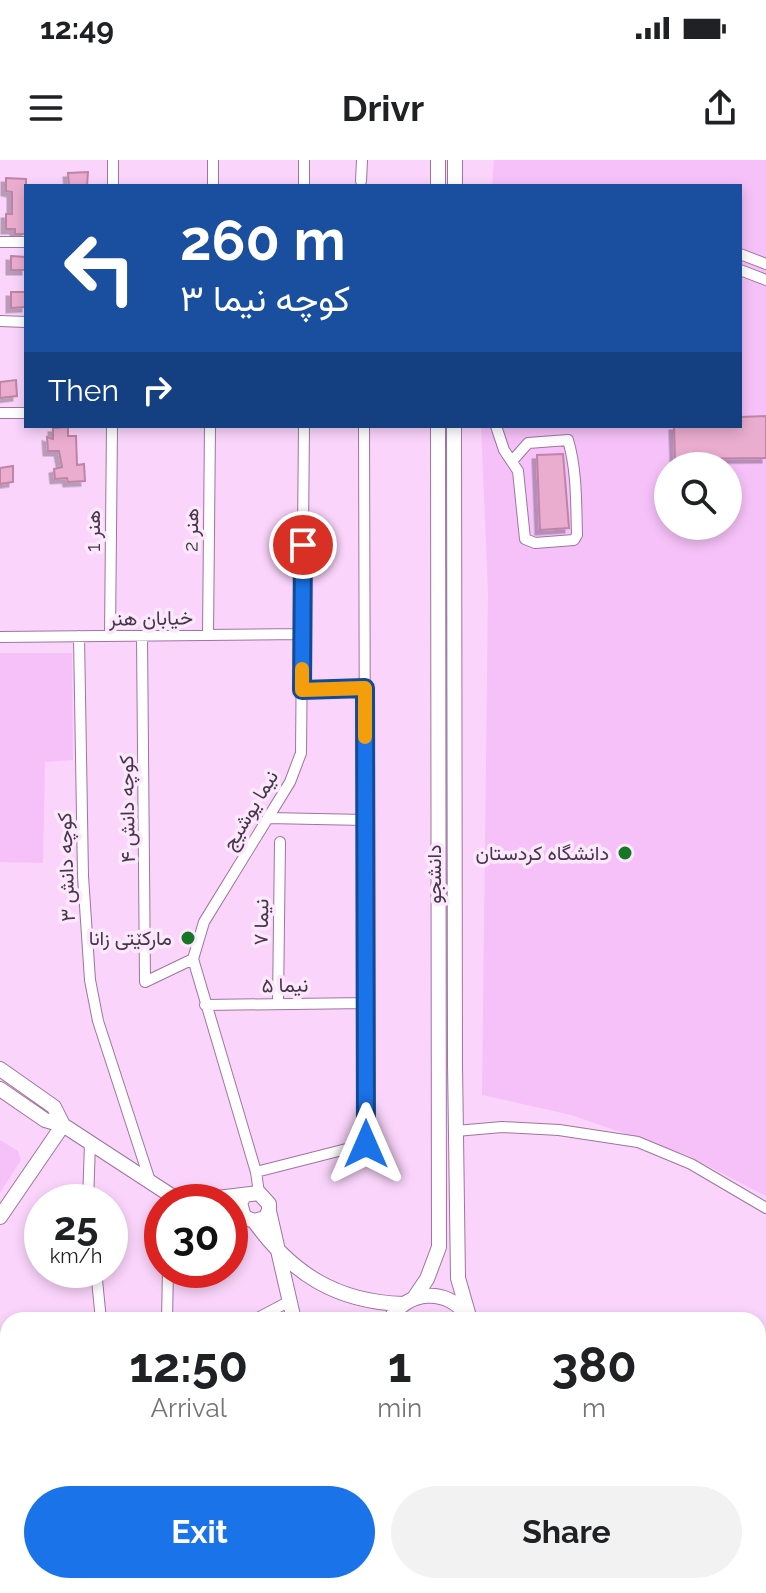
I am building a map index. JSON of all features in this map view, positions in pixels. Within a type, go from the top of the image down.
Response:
[{"type":"street","points":[[113,160],[113,184]]},
{"type":"street","points":[[213,160],[213,184]]},
{"type":"street","points":[[304,160],[304,184]]},
{"type":"street","points":[[361,181],[362,160]]},
{"type":"street","points":[[438,160],[438,184]]},
{"type":"street","points":[[455,160],[455,184]]},
{"type":"street","points":[[0,242],[24,242]]},
{"type":"street","points":[[742,255],[766,264]]},
{"type":"street","points":[[742,271],[766,280]]},
{"type":"street","points":[[0,321],[24,322]]},
{"type":"street","points":[[0,413],[24,413]]},
{"type":"street","name":"هنر 1","points":[[110,636],[112,428]]},
{"type":"street","name":"هنر 2","points":[[208,635],[210,428]]},
{"type":"street","name":"نیما یوشیج","points":[[193,959],[204,922],[290,782],[301,753],[304,428]]},
{"type":"street","points":[[256,1172],[366,1144],[364,428]]},
{"type":"street","name":"دانشجو","points":[[398,1312],[427,1279],[439,1247],[438,428]]},
{"type":"street","name":"دانشجو","points":[[454,428],[458,1278],[467,1312]]},
{"type":"street","points":[[497,428],[504,450],[518,471],[525,539],[535,543],[574,540],[577,535],[575,493],[568,440],[528,443],[513,460]]},
{"type":"street","name":"خیابان هنر","points":[[0,637],[302,634]]},
{"type":"street","name":"کوچه دانش ۳","points":[[79,636],[83,876],[90,980],[98,1021],[150,1181]]},
{"type":"street","name":"کوچه دانش ۴","points":[[142,636],[145,982],[193,959]]},
{"type":"street","points":[[302,690],[365,688]]},
{"type":"street","points":[[268,818],[365,820]]},
{"type":"street","name":"نیما ۷","points":[[278,1003],[280,842]]},
{"type":"street","points":[[193,959],[256,1172],[252,1194],[240,1203],[240,1210],[278,1252],[342,1295],[364,1301],[408,1301],[440,1296],[464,1312]]},
{"type":"street","name":"نیما ۵","points":[[205,1005],[366,1003]]},
{"type":"street","points":[[0,1069],[54,1107],[63,1125]]},
{"type":"street","points":[[0,1089],[45,1120],[63,1125],[155,1184]]},
{"type":"street","points":[[0,1217],[63,1125]]},
{"type":"street","points":[[456,1131],[502,1127],[559,1130],[638,1142],[691,1164],[766,1208]]},
{"type":"street","points":[[89,1184],[90,1143]]},
{"type":"street","points":[[248,1194],[269,1204],[292,1312]]},
{"type":"street","points":[[248,1220],[265,1218],[269,1211]]},
{"type":"street","points":[[98,1288],[100,1312]]},
{"type":"street","points":[[167,1312],[168,1288]]},
{"type":"street","points":[[269,1312],[290,1301]]},
{"type":"shaded area","name":"دانشگاه کردستان","points":[[494,160],[766,160],[766,1196],[687,1155],[571,1115],[482,1095],[488,592],[481,428],[742,428],[742,184],[492,184]]},
{"type":"shaded area","points":[[0,653],[72,653],[73,760],[45,762],[43,863],[0,862]]},
{"type":"shaded area","points":[[0,1140],[18,1151],[21,1160],[0,1193]]},
{"type":"building","points":[[88,172],[87,184],[69,184],[68,173]]},
{"type":"building","points":[[6,178],[26,179],[24,234],[15,234],[15,229],[6,229],[6,214],[12,214],[12,192],[6,191]]},
{"type":"building","points":[[11,256],[24,257],[24,270],[11,270]]},
{"type":"building","points":[[11,292],[24,292],[24,307],[11,308]]},
{"type":"building","points":[[16,380],[17,396],[0,398],[0,382]]},
{"type":"building","points":[[766,416],[766,458],[742,458],[742,452],[675,452],[674,428],[742,428],[742,417]]},
{"type":"building","points":[[53,428],[68,428],[68,436],[76,436],[77,465],[84,464],[85,481],[55,479],[54,469],[62,467],[59,451],[48,451],[47,437],[53,439]]},
{"type":"building","points":[[563,454],[569,528],[540,530],[537,455]]},
{"type":"building","points":[[13,466],[13,482],[0,484],[0,468]]},
{"type":"slow traffic","points":[[302,669],[302,690],[365,688],[365,737]]},
{"type":"place","name":"دانشگاه کردستان","points":[[625,853]]},
{"type":"place","name":"مارکێتی زانا","points":[[188,938]]},
{"type":"route","points":[[303,545],[302,690],[365,688],[366,1144]]}]
